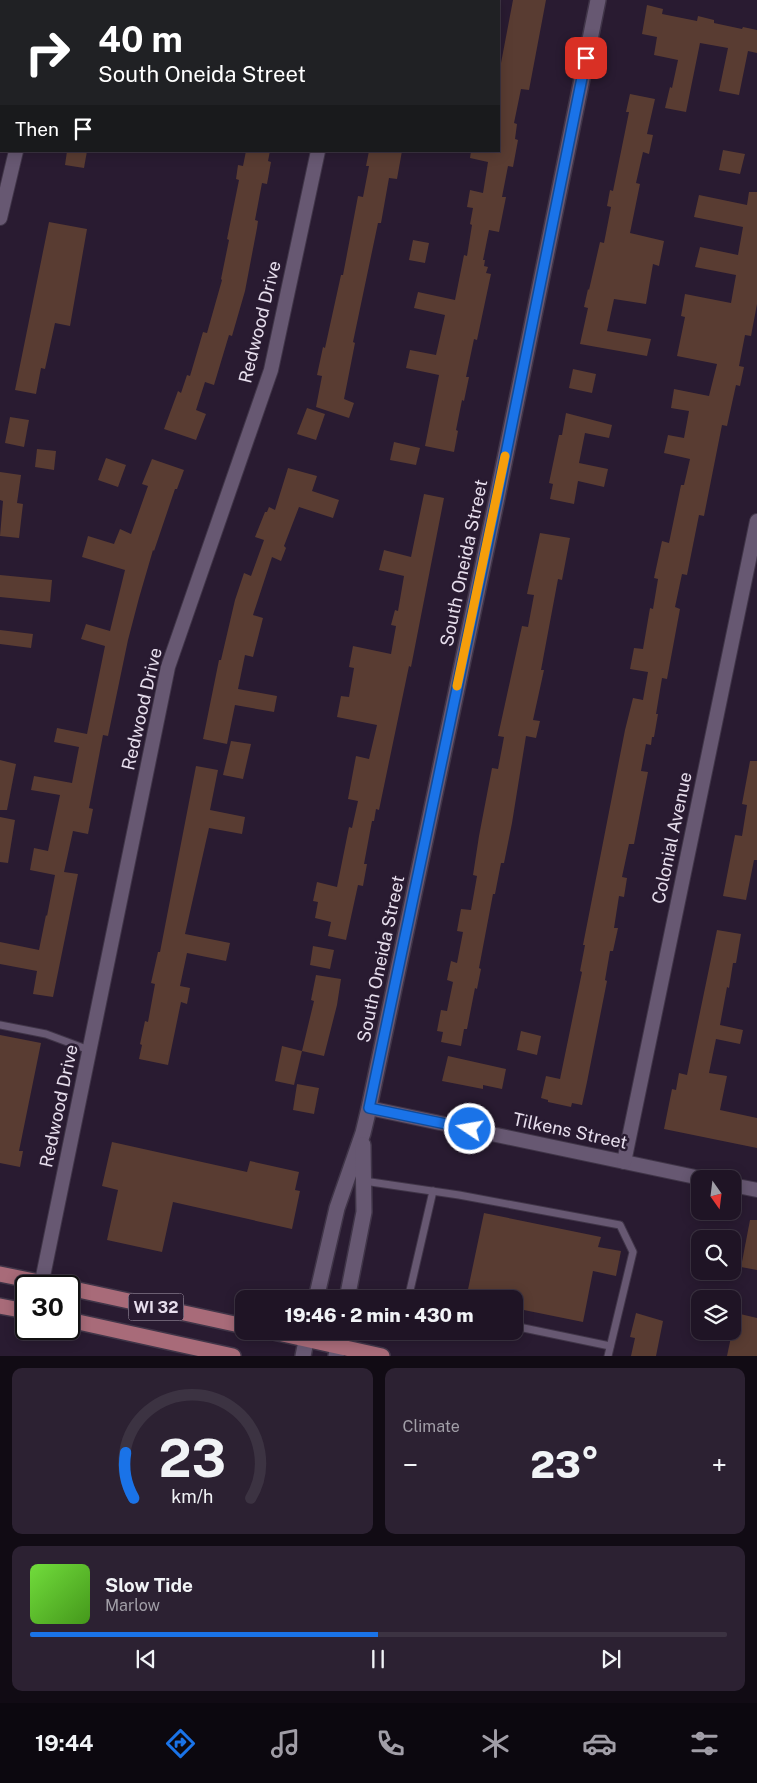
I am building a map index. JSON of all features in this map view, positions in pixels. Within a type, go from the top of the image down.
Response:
[{"type":"main road","points":[[0,1274],[15,1278]]},
{"type":"main road","name":"WI 32","points":[[80,1290],[235,1324]]},
{"type":"main road","points":[[0,1306],[15,1309]]},
{"type":"main road","name":"WI 32","points":[[80,1322],[233,1356]]},
{"type":"main road","points":[[325,1340],[382,1356]]},
{"type":"street","name":"South Oneida Street","points":[[318,1290],[337,1208],[363,1133],[369,1108],[497,498],[598,0]]},
{"type":"street","points":[[0,218],[5,171],[15,152]]},
{"type":"street","name":"Redwood Drive","points":[[43,1275],[168,667],[270,370],[318,152]]},
{"type":"street","name":"Colonial Avenue","points":[[624,1162],[757,521]]},
{"type":"street","name":"Tilkens Street","points":[[369,1108],[691,1176]]},
{"type":"street","name":"South Oneida Street","points":[[349,1290],[364,1212],[363,1133]]},
{"type":"street","points":[[741,1187],[757,1190]]},
{"type":"street","points":[[303,1356],[307,1340]]},
{"type":"lane","points":[[0,1025],[46,1034],[89,1050]]},
{"type":"lane","points":[[364,1181],[433,1191],[620,1224],[633,1252],[608,1356]]},
{"type":"lane","points":[[410,1290],[433,1191]]},
{"type":"lane","points":[[523,1328],[610,1346]]},
{"type":"building","points":[[513,0],[546,0],[529,90],[521,89],[514,123],[517,124],[515,139],[518,140],[513,167],[508,166],[502,197],[506,197],[499,232],[489,230],[483,260],[485,260],[484,266],[488,267],[486,273],[491,274],[477,340],[474,339],[466,377],[469,377],[456,430],[458,431],[454,452],[425,446],[439,375],[406,368],[410,350],[436,355],[445,315],[414,308],[418,292],[455,300],[464,255],[467,256],[472,225],[470,224],[473,208],[467,207],[470,190],[483,193],[488,162],[470,158],[471,152],[500,152],[501,63]]},
{"type":"building","points":[[647,5],[663,9],[662,14],[697,21],[698,16],[714,20],[714,23],[757,30],[757,53],[748,51],[739,95],[719,91],[728,48],[700,43],[686,112],[665,108],[670,87],[672,88],[678,60],[654,55],[657,37],[642,34]]},
{"type":"building","points":[[630,94],[655,99],[647,134],[653,135],[649,154],[643,152],[636,183],[640,184],[630,233],[664,241],[659,266],[653,264],[646,304],[614,299],[607,331],[651,339],[647,356],[580,344],[588,308],[584,307],[588,289],[600,242],[604,243],[611,207],[607,206],[610,190],[613,191],[629,112],[626,112]]},
{"type":"building","points":[[723,150],[745,154],[740,174],[719,170]]},
{"type":"building","points":[[67,152],[87,152],[84,168],[65,165]]},
{"type":"building","points":[[246,152],[270,152],[268,161],[271,162],[267,184],[262,183],[255,220],[258,221],[257,228],[245,291],[232,336],[229,335],[214,385],[205,382],[196,410],[206,414],[196,440],[164,429],[178,391],[181,393],[187,375],[190,376],[203,332],[207,333],[222,280],[229,240],[227,239],[239,180],[236,179],[238,165],[243,166]]},
{"type":"building","points":[[369,152],[402,152],[397,179],[389,178],[381,223],[378,223],[353,342],[355,343],[344,399],[354,403],[349,418],[316,407],[322,376],[317,375],[341,275],[343,275],[358,196],[363,197],[369,166],[366,166]]},
{"type":"building","points":[[749,192],[757,192],[757,304],[751,336],[745,335],[739,366],[744,367],[740,386],[736,385],[727,426],[722,425],[704,516],[699,515],[687,575],[682,574],[675,607],[680,609],[667,679],[662,678],[654,737],[652,737],[651,745],[646,744],[641,771],[648,772],[634,844],[629,844],[622,877],[627,878],[624,897],[619,896],[614,928],[618,928],[613,951],[610,951],[605,980],[607,981],[587,1082],[582,1105],[572,1103],[571,1107],[548,1102],[548,1100],[541,1098],[546,1076],[560,1079],[582,972],[580,971],[585,945],[583,945],[625,730],[633,698],[643,700],[648,672],[630,669],[634,648],[643,649],[650,608],[653,609],[658,579],[654,578],[662,541],[669,543],[681,485],[684,485],[690,459],[664,453],[668,435],[684,438],[689,411],[671,408],[674,389],[709,396],[717,364],[677,356],[685,317],[681,316],[685,294],[731,303],[736,275],[695,267],[700,247],[738,255],[743,227],[694,217],[699,195],[747,205]]},
{"type":"building","points":[[49,222],[87,229],[70,326],[55,323],[45,369],[41,368],[36,394],[15,390]]},
{"type":"building","points":[[413,240],[429,243],[425,263],[409,260]]},
{"type":"building","points":[[573,369],[596,374],[592,393],[569,388]]},
{"type":"building","points":[[307,408],[325,414],[316,440],[297,434]]},
{"type":"building","points":[[566,413],[612,425],[609,438],[585,433],[579,463],[608,469],[604,487],[578,481],[574,504],[550,499],[553,484],[549,483],[559,435],[562,435]]},
{"type":"building","points":[[10,417],[29,420],[24,447],[5,443]]},
{"type":"building","points":[[394,442],[420,448],[416,465],[390,460]]},
{"type":"building","points":[[37,449],[56,451],[54,470],[35,467]]},
{"type":"building","points":[[106,458],[126,465],[118,487],[98,480]]},
{"type":"building","points":[[152,459],[184,470],[177,489],[175,489],[153,550],[139,598],[128,640],[108,736],[103,735],[89,808],[93,809],[88,834],[73,831],[64,872],[78,874],[53,997],[33,994],[37,971],[0,964],[0,942],[39,950],[47,916],[55,875],[30,870],[34,848],[48,851],[60,795],[31,790],[34,776],[72,783],[79,747],[54,742],[57,728],[87,734],[105,646],[81,639],[86,624],[110,631],[125,570],[82,557],[88,536],[114,544],[120,529],[131,534],[148,486],[142,484]]},
{"type":"building","points":[[288,468],[317,476],[312,491],[339,500],[333,518],[299,507],[284,546],[286,548],[281,561],[272,557],[253,615],[263,618],[253,657],[245,655],[238,689],[277,696],[274,712],[235,705],[227,744],[203,739],[219,660],[221,660],[235,600],[244,573],[251,576],[264,540],[255,537],[265,512],[267,512],[269,507],[275,510]]},
{"type":"building","points":[[0,472],[21,475],[17,503],[23,504],[19,538],[0,536],[3,501],[0,500]]},
{"type":"building","points":[[424,494],[444,498],[411,667],[409,666],[379,810],[376,809],[374,821],[372,821],[364,864],[367,864],[363,886],[358,885],[346,940],[328,936],[331,922],[315,918],[318,902],[313,901],[317,882],[337,887],[349,827],[352,828],[358,801],[348,799],[356,756],[369,759],[377,725],[337,717],[341,696],[349,697],[354,668],[349,667],[353,646],[391,654],[396,626],[391,625],[395,610],[398,611],[404,576],[379,570],[384,550],[411,557]]},
{"type":"building","points":[[540,533],[570,538],[562,580],[558,579],[541,670],[544,670],[533,720],[540,721],[536,738],[526,736],[504,863],[501,863],[495,894],[493,894],[479,968],[481,969],[477,989],[475,988],[467,1029],[464,1029],[461,1046],[441,1042],[443,1032],[437,1031],[441,1010],[447,1011],[453,982],[447,980],[451,961],[457,963],[463,932],[457,931],[461,909],[471,910],[477,876],[473,875],[479,836],[492,768],[498,769],[504,737],[498,736],[522,626],[528,627],[534,595],[527,594]]},
{"type":"building","points":[[0,575],[52,580],[50,602],[0,597]]},
{"type":"building","points":[[0,630],[33,634],[31,648],[0,644]]},
{"type":"building","points":[[231,741],[251,744],[243,779],[223,775]]},
{"type":"building","points":[[0,760],[16,764],[7,810],[0,810]]},
{"type":"building","points":[[750,761],[757,761],[757,860],[754,860],[746,900],[723,896],[735,835],[742,836],[747,805],[742,804]]},
{"type":"building","points":[[196,766],[218,770],[210,810],[245,817],[242,834],[209,828],[185,934],[230,943],[226,961],[187,953],[180,986],[190,988],[187,1004],[181,1002],[168,1065],[139,1059],[142,1045],[140,1044],[145,1021],[148,1022],[155,984],[151,983],[158,952],[160,952]]},
{"type":"building","points":[[0,817],[15,820],[8,863],[0,862]]},
{"type":"building","points":[[717,930],[741,934],[736,963],[733,963],[729,988],[727,987],[720,1025],[743,1030],[740,1044],[716,1039],[709,1073],[727,1076],[720,1110],[757,1118],[757,1148],[664,1129],[672,1089],[676,1090],[679,1073],[687,1075]]},
{"type":"building","points":[[313,946],[334,950],[330,969],[310,965]]},
{"type":"building","points":[[316,975],[341,979],[337,1005],[324,1056],[302,1051],[314,1001],[311,1000]]},
{"type":"building","points":[[521,1031],[541,1036],[537,1055],[517,1050]]},
{"type":"building","points":[[0,1035],[41,1043],[19,1151],[23,1151],[20,1167],[0,1163]]},
{"type":"building","points":[[282,1046],[302,1051],[294,1085],[275,1081]]},
{"type":"building","points":[[448,1056],[506,1069],[502,1089],[483,1085],[483,1089],[442,1081]]},
{"type":"building","points":[[297,1084],[319,1088],[314,1114],[293,1110]]},
{"type":"building","points":[[112,1142],[247,1172],[250,1161],[299,1172],[295,1190],[300,1191],[292,1229],[173,1202],[162,1252],[107,1240],[118,1190],[102,1186]]},
{"type":"building","points":[[484,1213],[601,1237],[598,1247],[621,1251],[616,1276],[593,1271],[583,1322],[523,1310],[523,1290],[468,1290]]},
{"type":"building","points":[[750,1220],[757,1220],[757,1270],[741,1267]]},
{"type":"building","points":[[636,1313],[663,1321],[656,1356],[631,1356],[635,1338],[630,1337]]},
{"type":"building","points":[[741,1314],[757,1318],[757,1356],[727,1356],[730,1340],[741,1340]]},
{"type":"slow traffic","points":[[457,686],[505,456]]},
{"type":"route","points":[[470,1129],[369,1108],[497,498],[586,58]]}]
